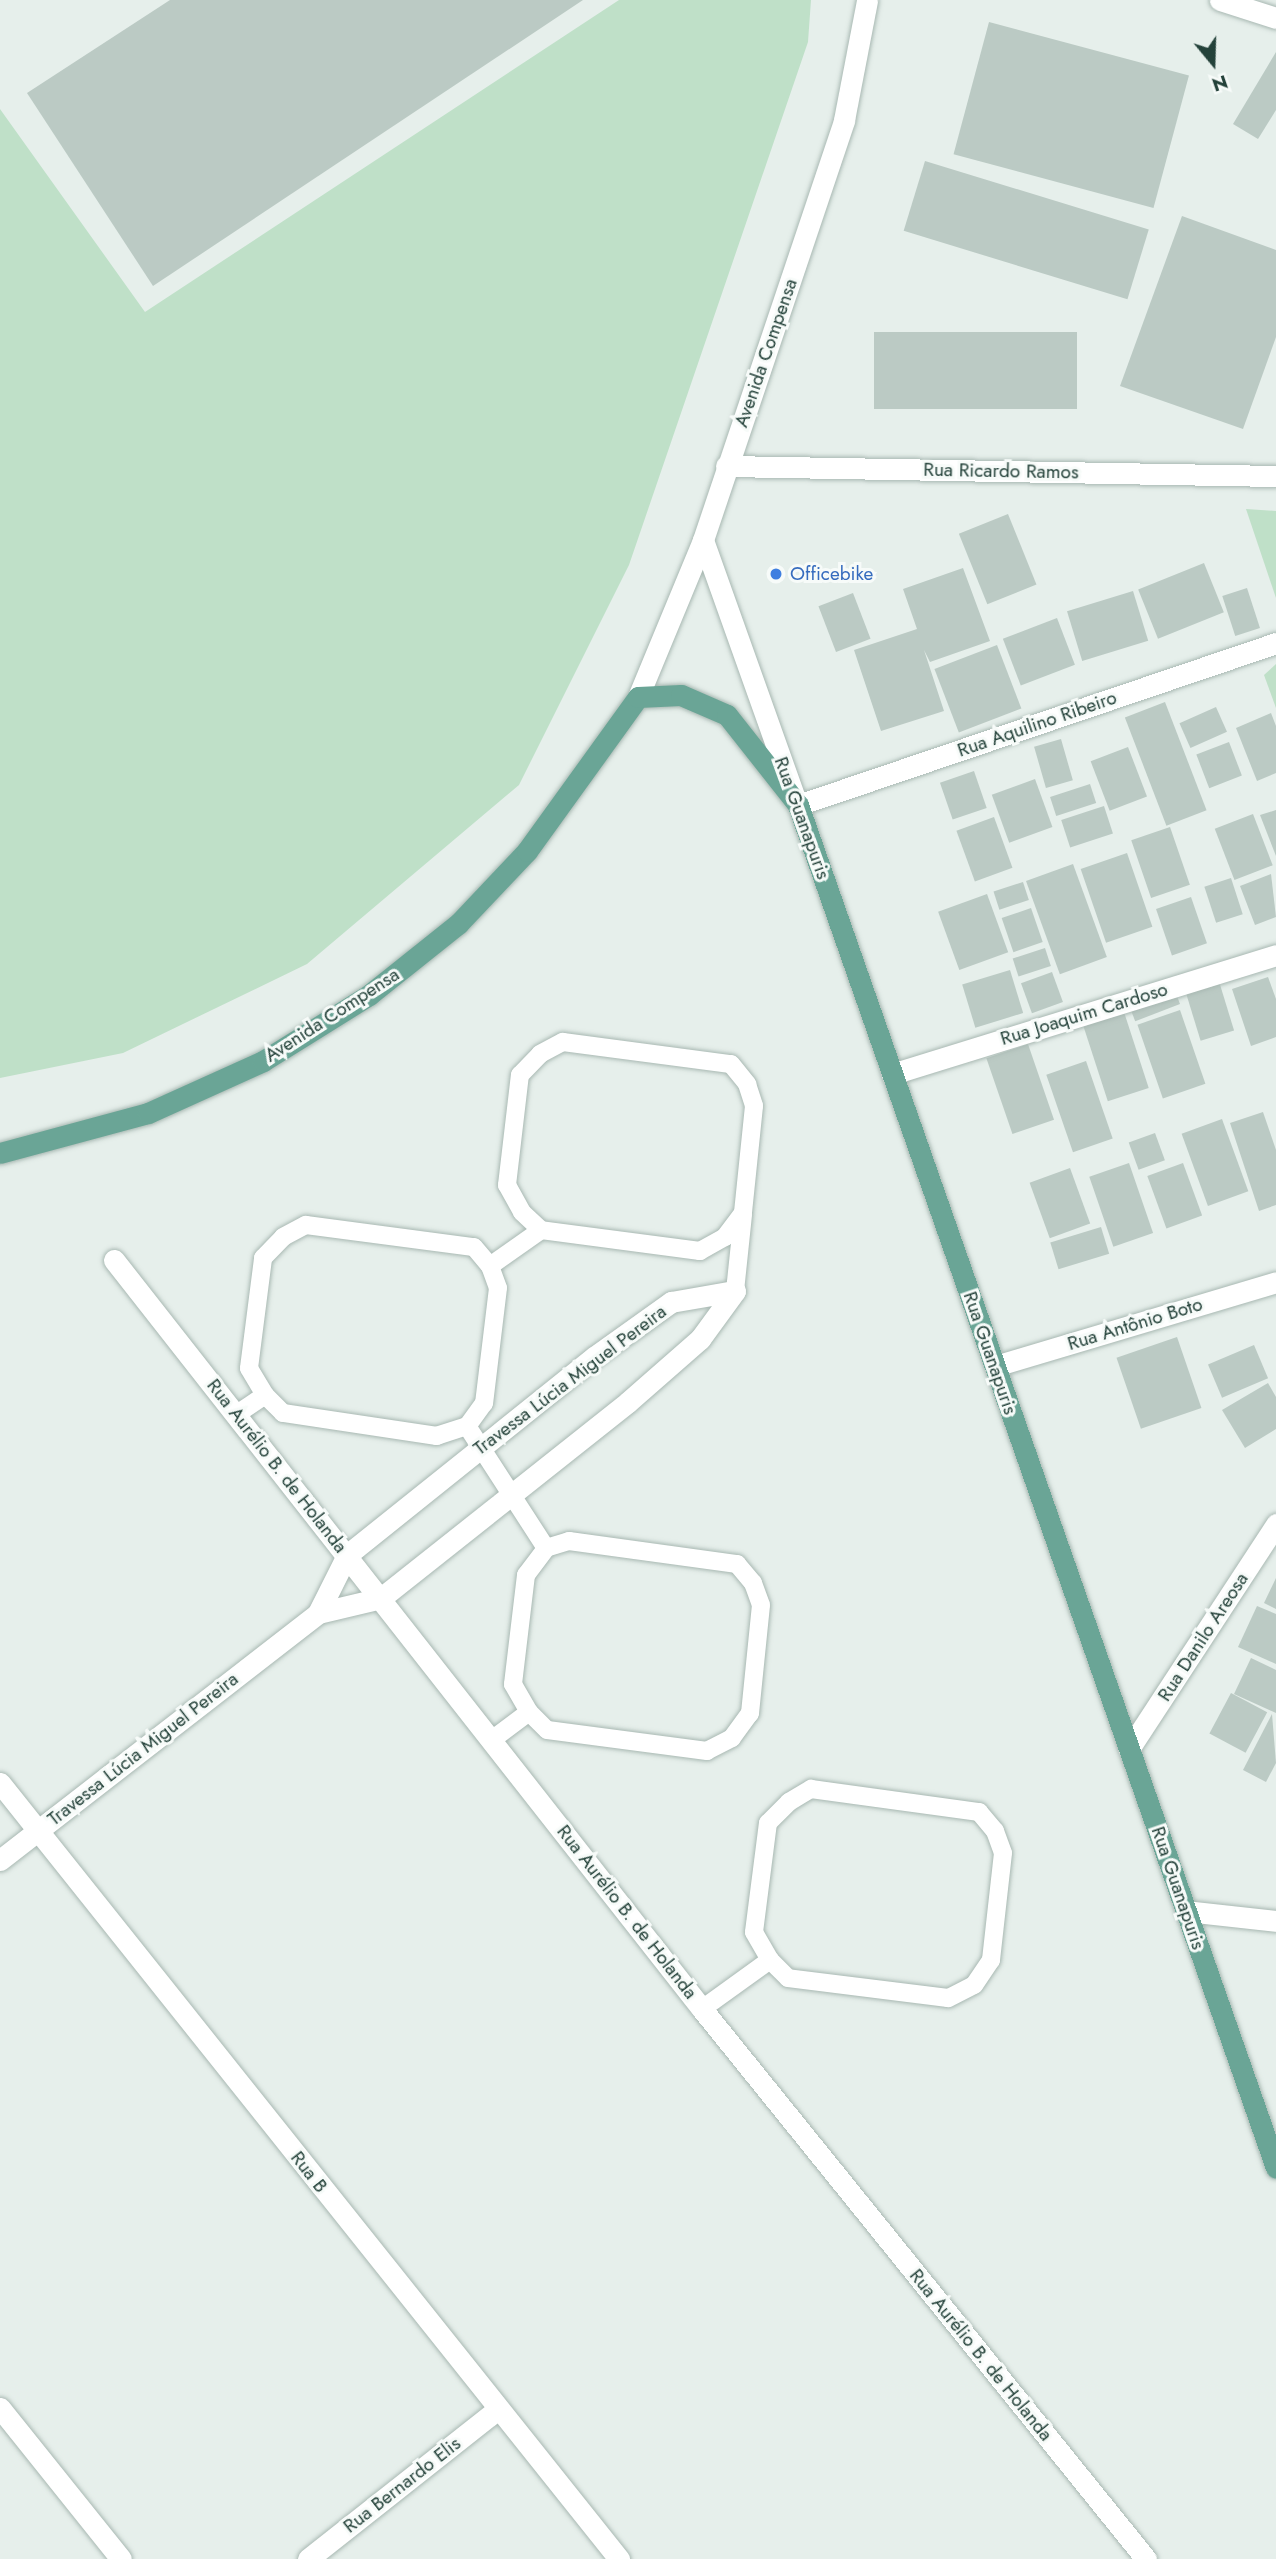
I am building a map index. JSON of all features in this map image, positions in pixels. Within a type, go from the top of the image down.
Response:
[{"type":"main road","points":[[638,697],[681,695],[727,715],[798,805]]},
{"type":"main road","name":"Avenida Compensa","points":[[0,1153],[148,1112],[263,1060],[369,995],[458,924],[527,851],[638,697]]},
{"type":"main road","name":"Rua Guanapuris","points":[[798,805],[1276,2168]]},
{"type":"street","name":"Avenida Compensa","points":[[638,697],[703,540],[844,120],[867,0]]},
{"type":"street","points":[[1220,0],[1276,18]]},
{"type":"street","name":"Rua Ricardo Ramos","points":[[726,466],[1276,476]]},
{"type":"street","name":"Rua Guanapuris","points":[[703,540],[798,805]]},
{"type":"street","name":"Rua Aquilino Ribeiro","points":[[798,805],[1276,643]]},
{"type":"street","name":"Rua Joaquim Cardoso","points":[[892,1074],[1276,955]]},
{"type":"street","name":"Rua Aurélio B. de Holanda","points":[[114,1260],[493,1739],[702,2009],[1146,2559]]},
{"type":"street","name":"Rua Antônio Boto","points":[[995,1366],[1276,1282]]},
{"type":"street","name":"Travessa Lúcia Miguel Pereira","points":[[318,1613],[347,1555],[481,1448],[671,1302],[735,1292]]},
{"type":"street","name":"Travessa Lúcia Miguel Pereira","points":[[0,1860],[318,1613],[381,1598],[512,1495],[700,1339],[735,1292]]},
{"type":"street","name":"Rua Danilo Areosa","points":[[1129,1749],[1276,1524]]},
{"type":"street","name":"Rua B","points":[[0,1783],[497,2410],[619,2559]]},
{"type":"street","points":[[1186,1912],[1276,1921]]},
{"type":"street","points":[[0,2408],[121,2559]]},
{"type":"street","name":"Rua Bernardo Elis","points":[[308,2559],[497,2410]]},
{"type":"lane","points":[[735,1292],[754,1106],[747,1084],[731,1064],[563,1042],[540,1054],[520,1075],[506,1185],[522,1212],[541,1230],[700,1251],[725,1237],[743,1213]]},
{"type":"lane","points":[[306,1224],[474,1247],[490,1266],[498,1288],[484,1403],[467,1426],[437,1436],[283,1413],[265,1395],[249,1368],[263,1258],[283,1237],[306,1224]]},
{"type":"lane","points":[[490,1266],[541,1230]]},
{"type":"lane","points":[[237,1414],[265,1395]]},
{"type":"lane","points":[[467,1426],[546,1548]]},
{"type":"lane","points":[[569,1541],[737,1564],[753,1583],[761,1605],[750,1713],[732,1738],[706,1751],[547,1730],[528,1712],[513,1684],[526,1575],[546,1548],[569,1541]]},
{"type":"lane","points":[[493,1739],[528,1712]]},
{"type":"lane","points":[[811,1789],[979,1812],[995,1831],[1003,1853],[992,1960],[974,1985],[948,1998],[935,1997],[788,1978],[770,1959],[754,1932],[768,1823],[789,1802],[811,1789]]},
{"type":"lane","points":[[702,2009],[770,1959]]},
{"type":"green space","points":[[619,0],[811,0],[808,42],[629,565],[519,785],[307,964],[123,1053],[0,1078],[0,109],[145,312]]},
{"type":"green space","points":[[1246,509],[1276,511],[1276,598]]},
{"type":"green space","points":[[1276,664],[1276,708],[1264,675]]},
{"type":"building","points":[[170,0],[583,0],[153,286],[27,93]]},
{"type":"building","points":[[989,22],[1189,76],[1153,208],[954,154]]},
{"type":"building","points":[[1276,52],[1276,110],[1258,139],[1233,124]]},
{"type":"building","points":[[925,161],[1149,229],[1127,299],[904,231]]},
{"type":"building","points":[[1182,216],[1276,250],[1276,337],[1243,429],[1120,386]]},
{"type":"building","points":[[874,332],[1077,332],[1077,409],[874,409]]},
{"type":"building","points":[[1008,514],[1036,584],[987,604],[959,534]]},
{"type":"building","points":[[1204,563],[1224,612],[1158,639],[1138,590]]},
{"type":"building","points":[[963,568],[990,641],[930,662],[924,650],[944,711],[881,731],[854,650],[917,629],[903,589]]},
{"type":"building","points":[[1247,588],[1260,628],[1235,636],[1222,596]]},
{"type":"building","points":[[1133,591],[1148,641],[1082,661],[1067,611]]},
{"type":"building","points":[[853,593],[871,639],[836,652],[818,606]]},
{"type":"building","points":[[1057,618],[1075,665],[1021,685],[1003,639]]},
{"type":"building","points":[[997,645],[1021,708],[959,732],[934,669]]},
{"type":"building","points":[[1165,702],[1207,810],[1166,826],[1125,717]]},
{"type":"building","points":[[1216,707],[1227,732],[1190,748],[1179,723]]},
{"type":"building","points":[[1271,713],[1276,726],[1276,773],[1257,781],[1236,728]]},
{"type":"building","points":[[1061,739],[1073,780],[1046,788],[1034,747]]},
{"type":"building","points":[[1229,742],[1242,776],[1209,788],[1196,755]]},
{"type":"building","points":[[1128,747],[1147,796],[1110,811],[1091,761]]},
{"type":"building","points":[[974,771],[987,808],[953,820],[940,783]]},
{"type":"building","points":[[1035,779],[1052,827],[1009,843],[992,795]]},
{"type":"building","points":[[1090,784],[1096,803],[1056,816],[1050,797]]},
{"type":"building","points":[[1104,806],[1113,834],[1070,847],[1061,820]]},
{"type":"building","points":[[1276,810],[1276,856],[1260,815]]},
{"type":"building","points":[[1253,814],[1273,865],[1234,880],[1215,829]]},
{"type":"building","points":[[994,817],[1012,868],[975,881],[956,831]]},
{"type":"building","points":[[1170,827],[1190,885],[1151,898],[1131,840]]},
{"type":"building","points":[[1127,853],[1152,927],[1106,943],[1081,869]]},
{"type":"building","points":[[1073,864],[1107,957],[1060,974],[1026,881]]},
{"type":"building","points":[[1271,874],[1276,917],[1255,925],[1240,886]]},
{"type":"building","points":[[1231,878],[1243,914],[1216,923],[1204,887]]},
{"type":"building","points":[[1023,882],[1029,900],[999,910],[994,892]]},
{"type":"building","points":[[987,894],[1008,952],[959,970],[938,912]]},
{"type":"building","points":[[1191,897],[1207,943],[1172,955],[1156,909]]},
{"type":"building","points":[[1031,908],[1043,942],[1013,952],[1002,918]]},
{"type":"building","points":[[1045,948],[1051,966],[1019,977],[1013,959]]},
{"type":"building","points":[[1010,970],[1023,1013],[975,1028],[962,985]]},
{"type":"building","points":[[1052,972],[1063,1002],[1032,1013],[1021,983]]},
{"type":"building","points":[[1268,977],[1276,999],[1276,1037],[1251,1046],[1232,989]]},
{"type":"building","points":[[1218,978],[1234,1031],[1201,1041],[1185,988]]},
{"type":"building","points":[[1175,991],[1180,1004],[1135,1021],[1130,1008]]},
{"type":"building","points":[[1180,1010],[1205,1084],[1163,1098],[1137,1025]]},
{"type":"building","points":[[1124,1012],[1149,1088],[1108,1101],[1083,1025]]},
{"type":"building","points":[[1028,1044],[1054,1120],[1012,1134],[986,1058]]},
{"type":"building","points":[[1086,1061],[1113,1139],[1073,1152],[1046,1075]]},
{"type":"building","points":[[1263,1112],[1276,1150],[1276,1205],[1259,1211],[1230,1123]]},
{"type":"building","points":[[1222,1119],[1248,1191],[1208,1206],[1182,1134]]},
{"type":"building","points":[[1155,1133],[1165,1160],[1139,1170],[1129,1143]]},
{"type":"building","points":[[1129,1163],[1153,1233],[1113,1247],[1089,1177]]},
{"type":"building","points":[[1183,1163],[1202,1216],[1166,1229],[1147,1176]]},
{"type":"building","points":[[1070,1168],[1090,1223],[1050,1238],[1030,1183]]},
{"type":"building","points":[[1101,1227],[1109,1254],[1059,1269],[1050,1242]]},
{"type":"building","points":[[1177,1337],[1201,1408],[1141,1429],[1116,1358]]},
{"type":"building","points":[[1254,1345],[1268,1378],[1222,1398],[1208,1365]]},
{"type":"building","points":[[1268,1383],[1276,1397],[1276,1429],[1245,1448],[1222,1410]]},
{"type":"building","points":[[1276,1578],[1276,1609],[1264,1603]]},
{"type":"building","points":[[1257,1606],[1276,1614],[1276,1664],[1238,1647]]},
{"type":"building","points":[[1251,1658],[1276,1670],[1276,1713],[1234,1694]]},
{"type":"building","points":[[1231,1693],[1267,1712],[1246,1753],[1209,1734]]},
{"type":"building","points":[[1272,1714],[1276,1763],[1266,1782],[1243,1770]]},
{"type":"place","name":"Officebike","points":[[776,574]]}]
